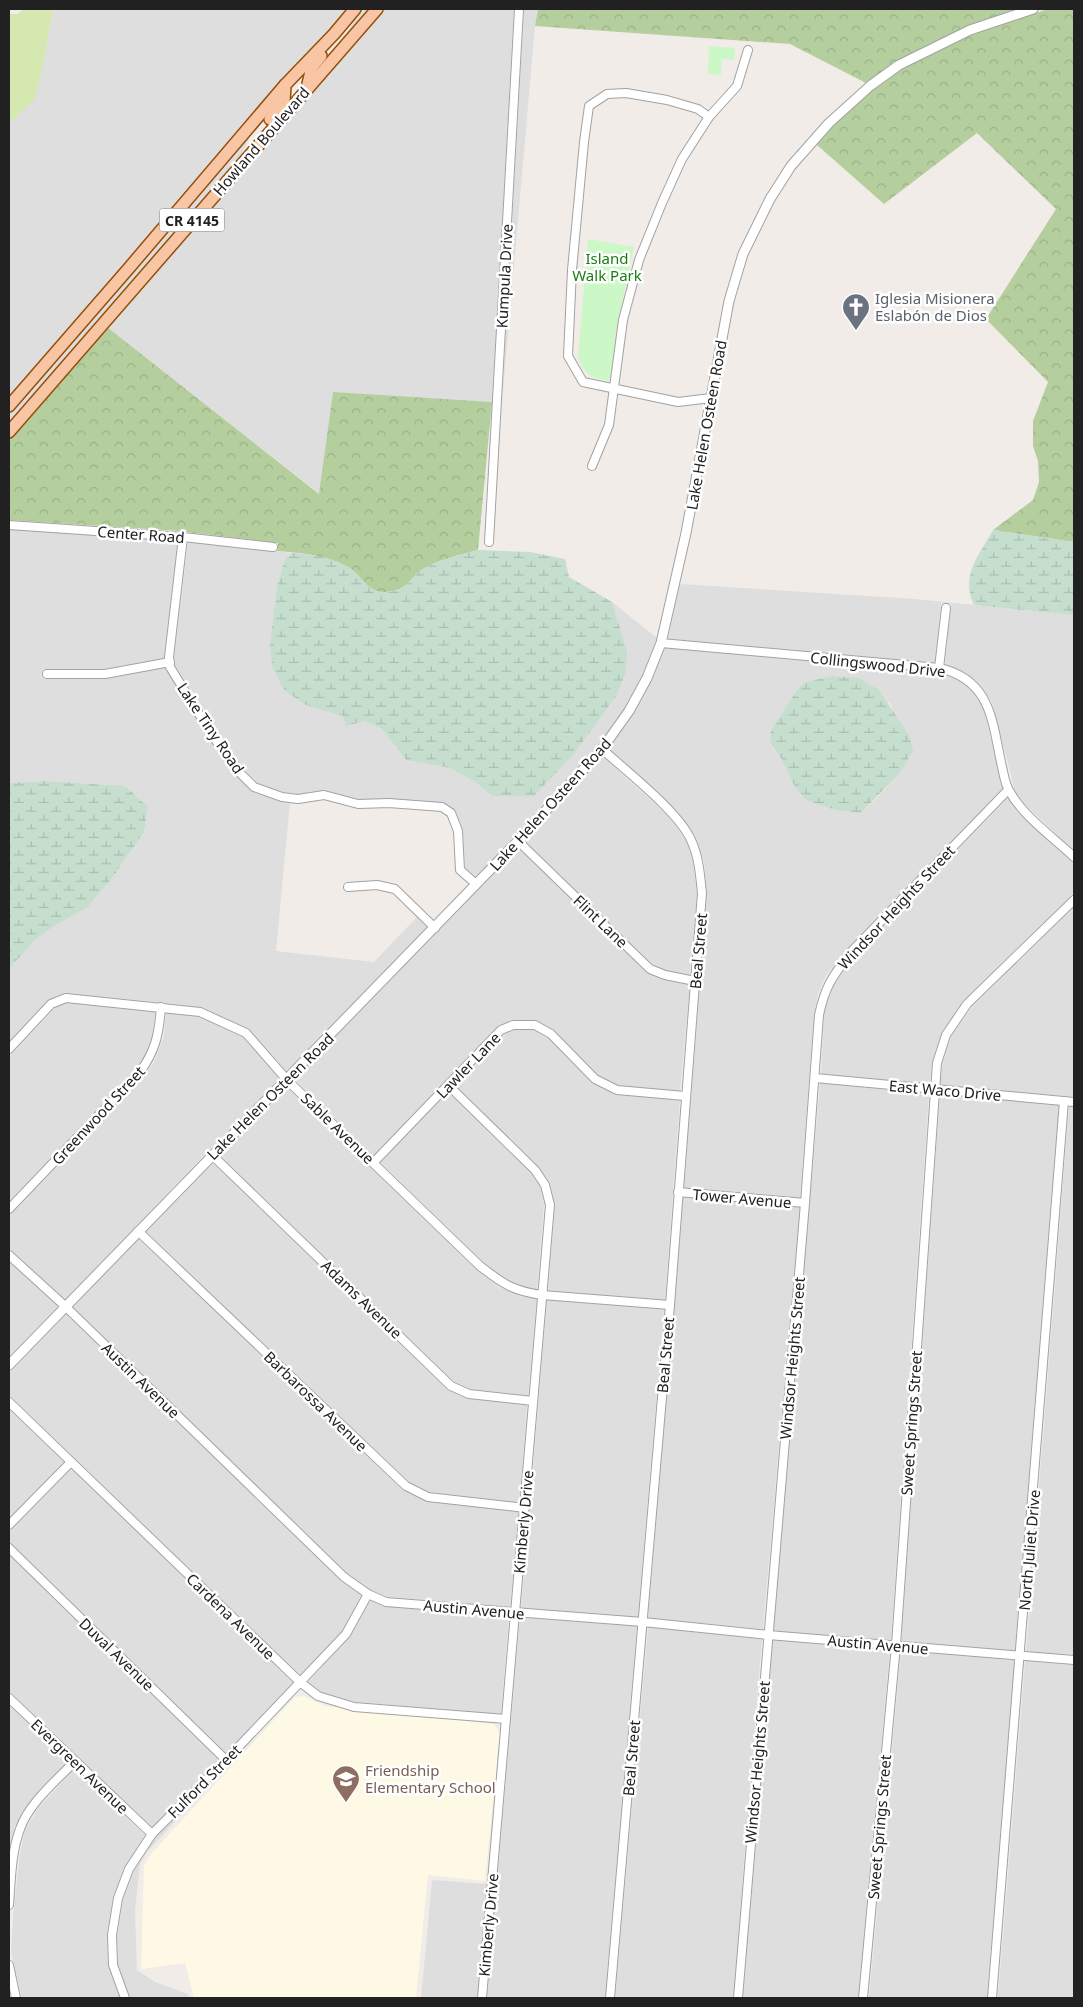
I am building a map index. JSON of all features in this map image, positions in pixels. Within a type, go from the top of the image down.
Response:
[{"type":"main road","name":"Howland Boulevard","points":[[9,432],[377,9]]},
{"type":"main road","name":"Howland Boulevard","points":[[9,406],[285,85],[352,12]]},
{"type":"main road","points":[[307,88],[312,67],[344,28],[352,12]]},
{"type":"main road","points":[[246,158],[255,137],[284,102],[285,85]]},
{"type":"street","name":"Kumpula Drive","points":[[489,542],[519,9]]},
{"type":"street","name":"Lake Helen Osteen Road","points":[[9,1365],[518,841],[602,749],[629,711],[647,678],[662,643],[686,533],[729,301],[743,254],[770,199],[792,166],[829,122],[870,86],[899,65],[970,30],[1033,9]]},
{"type":"street","points":[[592,466],[609,425],[623,320],[639,260],[682,158],[709,117],[737,86],[748,50]]},
{"type":"street","points":[[709,117],[698,108],[626,93],[607,94],[589,106],[572,270],[568,356],[583,382],[678,402],[711,398]]},
{"type":"street","name":"Center Road","points":[[9,524],[183,536],[273,547]]},
{"type":"street","name":"Lake Tiny Road","points":[[183,536],[172,628],[170,667],[199,710],[212,735],[237,770],[254,787],[282,797],[324,795],[358,804],[442,807],[450,813],[458,831],[460,870],[476,884]]},
{"type":"street","points":[[939,668],[946,608]]},
{"type":"street","name":"Collingswood Drive","points":[[662,643],[939,668],[964,677],[976,687],[988,704],[1008,790],[1017,804],[1074,857]]},
{"type":"street","points":[[48,674],[105,674],[170,662]]},
{"type":"street","name":"Beal Street","points":[[602,749],[676,817],[691,838],[698,862],[702,893],[670,1305],[610,1998]]},
{"type":"street","name":"Windsor Heights Street","points":[[738,1998],[819,1015],[823,995],[830,979],[850,953],[1008,790]]},
{"type":"street","name":"Flint Lane","points":[[518,841],[650,969],[665,975],[695,981]]},
{"type":"street","points":[[348,887],[377,885],[395,889],[434,928]]},
{"type":"street","name":"Sweet Springs Street","points":[[863,1998],[896,1645],[937,1063],[946,1035],[967,1004],[1074,900]]},
{"type":"street","name":"Sable Avenue","points":[[9,1049],[51,1004],[66,998],[200,1012],[246,1033],[287,1080],[480,1266],[501,1282],[521,1292],[542,1295],[670,1305]]},
{"type":"street","name":"Greenwood Street","points":[[9,1208],[140,1072],[149,1060],[159,1035],[161,1007]]},
{"type":"street","name":"Lawler Lane","points":[[373,1162],[502,1030],[512,1025],[535,1025],[551,1034],[596,1079],[617,1090],[685,1096]]},
{"type":"street","name":"East Waco Drive","points":[[815,1078],[1074,1102]]},
{"type":"street","name":"Kimberly Drive","points":[[448,1086],[535,1170],[545,1184],[550,1205],[482,1998]]},
{"type":"street","name":"North Juliet Drive","points":[[992,1998],[1064,1101]]},
{"type":"street","name":"Adams Avenue","points":[[212,1155],[451,1386],[469,1394],[533,1401]]},
{"type":"street","name":"Tower Avenue","points":[[678,1192],[805,1203]]},
{"type":"street","name":"Barbarossa Avenue","points":[[138,1231],[406,1486],[428,1497],[525,1508]]},
{"type":"street","name":"Austin Avenue","points":[[9,1255],[66,1307],[344,1577],[368,1594],[386,1602],[643,1622],[768,1635],[1074,1660]]},
{"type":"street","name":"Cardena Avenue","points":[[9,1402],[300,1682],[318,1696],[354,1707],[506,1719]]},
{"type":"street","points":[[9,1525],[72,1462]]},
{"type":"street","name":"Duval Avenue","points":[[9,1548],[226,1760]]},
{"type":"street","name":"Fulford Street","points":[[125,1998],[113,1965],[112,1935],[118,1898],[129,1869],[152,1834],[226,1760],[346,1634],[368,1594]]},
{"type":"street","name":"Evergreen Avenue","points":[[9,1698],[152,1834]]},
{"type":"street","points":[[9,1905],[15,1852],[20,1828],[34,1804],[75,1761]]},
{"type":"street","points":[[9,1965],[16,1998]]},
{"type":"shaded area","points":[[53,9],[349,9],[330,32],[282,81],[279,81],[279,84],[125,266],[9,398],[9,123],[14,118],[45,56]]},
{"type":"shaded area","points":[[362,9],[370,9],[317,70],[349,31],[354,18]]},
{"type":"shaded area","points":[[383,9],[514,9],[492,402],[333,393],[320,494],[107,327]]},
{"type":"shaded area","points":[[524,9],[538,9],[502,403]]},
{"type":"shaded area","points":[[278,100],[251,134],[241,156],[9,424],[9,414]]},
{"type":"shaded area","points":[[9,529],[178,541],[164,658],[104,669],[43,669],[42,678],[105,679],[165,667],[208,737],[233,773],[252,791],[280,801],[290,802],[276,951],[374,962],[417,917],[427,928],[287,1072],[249,1029],[202,1008],[166,1003],[64,993],[47,1001],[9,1042],[9,969],[35,940],[56,925],[88,907],[113,877],[144,832],[148,807],[124,786],[45,781],[9,783]]},
{"type":"shaded area","points":[[188,542],[293,553],[285,559],[277,586],[270,643],[330,712],[364,721],[382,729],[406,760],[450,768],[475,782],[492,796],[534,796],[574,754],[617,695],[627,651],[612,602],[657,638],[642,676],[624,709],[598,746],[476,878],[465,868],[463,830],[455,811],[445,804],[389,799],[358,799],[326,791],[298,794],[283,792],[257,783],[241,767],[217,733],[175,665],[174,657]]},
{"type":"shaded area","points":[[680,584],[915,599],[1074,615],[1074,851],[1021,801],[1015,791],[992,702],[980,684],[966,673],[945,665],[951,604],[941,603],[935,663],[668,639]]},
{"type":"shaded area","points":[[665,648],[939,673],[961,681],[972,690],[983,706],[1003,789],[846,950],[826,976],[818,994],[814,1014],[800,1198],[684,1188],[707,894],[704,862],[696,837],[680,814],[608,748],[633,714],[652,679]],"holes":[[[889,702],[898,720],[909,735],[900,773],[861,813],[794,785],[781,758],[770,744]]]},
{"type":"shaded area","points":[[602,756],[672,819],[686,840],[693,863],[697,893],[690,975],[667,971],[653,965],[525,841]]},
{"type":"shaded area","points":[[1008,798],[1013,807],[1074,864],[1074,893],[963,1001],[942,1033],[932,1062],[930,1084],[821,1074],[824,1015],[828,997],[835,981],[854,956]]},
{"type":"shaded area","points":[[519,848],[646,972],[664,980],[690,984],[680,1091],[619,1086],[599,1076],[554,1031],[535,1020],[510,1021],[497,1027],[373,1156],[294,1079]]},
{"type":"shaded area","points":[[1074,907],[1074,1097],[940,1085],[942,1064],[951,1037],[972,1007]]},
{"type":"shaded area","points":[[67,1002],[155,1011],[153,1034],[144,1058],[136,1070],[9,1201],[9,1057],[55,1008]]},
{"type":"shaded area","points":[[166,1012],[199,1017],[243,1036],[280,1079],[65,1300],[9,1248],[9,1216],[145,1075],[154,1062],[164,1036]]},
{"type":"shaded area","points":[[514,1029],[533,1029],[548,1038],[591,1082],[614,1094],[680,1100],[665,1300],[548,1291],[555,1205],[550,1184],[538,1167],[455,1085],[505,1034]]},
{"type":"shaded area","points":[[820,1083],[929,1094],[891,1640],[773,1631]]},
{"type":"shaded area","points":[[287,1086],[477,1270],[499,1287],[519,1296],[537,1299],[528,1396],[470,1389],[454,1382],[219,1155]]},
{"type":"shaded area","points":[[448,1092],[531,1172],[540,1186],[544,1205],[537,1290],[523,1287],[504,1279],[484,1263],[380,1162]]},
{"type":"shaded area","points":[[940,1094],[1059,1105],[1015,1651],[901,1641]]},
{"type":"shaded area","points":[[1069,1106],[1074,1106],[1074,1655],[1026,1652]]},
{"type":"shaded area","points":[[212,1162],[447,1389],[468,1398],[527,1405],[520,1503],[429,1492],[409,1482],[145,1231]]},
{"type":"shaded area","points":[[683,1197],[800,1207],[763,1629],[648,1618]]},
{"type":"shaded area","points":[[138,1238],[402,1489],[427,1501],[519,1512],[510,1607],[388,1597],[371,1590],[347,1573],[73,1307]]},
{"type":"shaded area","points":[[9,1261],[59,1307],[9,1358]]},
{"type":"shaded area","points":[[547,1300],[664,1309],[638,1617],[521,1608]]},
{"type":"shaded area","points":[[66,1314],[340,1580],[361,1595],[342,1632],[300,1675],[9,1395],[9,1372]]},
{"type":"shaded area","points":[[9,1408],[64,1462],[9,1518]]},
{"type":"shaded area","points":[[72,1469],[293,1682],[226,1753],[9,1541],[9,1532]]},
{"type":"shaded area","points":[[9,1555],[219,1760],[152,1828],[9,1691]]},
{"type":"shaded area","points":[[371,1600],[384,1606],[509,1616],[501,1714],[355,1702],[321,1692],[308,1682],[350,1637]]},
{"type":"shaded area","points":[[520,1617],[637,1626],[605,1998],[487,1998]]},
{"type":"shaded area","points":[[648,1627],[762,1639],[733,1998],[615,1998]]},
{"type":"shaded area","points":[[773,1640],[890,1649],[858,1998],[743,1998]]},
{"type":"shaded area","points":[[901,1650],[1015,1660],[987,1998],[869,1998]]},
{"type":"shaded area","points":[[1025,1661],[1074,1665],[1074,1998],[998,1998]]},
{"type":"shaded area","name":"Friendship Elementary School","points":[[304,1696],[325,1706],[494,1724],[500,1733],[485,1881],[428,1875],[416,1998],[194,1998],[185,1963],[141,1969],[144,1866],[151,1854],[295,1697]]},
{"type":"shaded area","points":[[9,1704],[68,1761],[30,1802],[15,1826],[9,1858]]},
{"type":"shaded area","points":[[75,1768],[145,1835],[124,1868],[113,1898],[107,1934],[108,1966],[119,1997],[22,1998],[11,1952],[20,1853],[25,1830],[39,1807]]},
{"type":"shaded area","points":[[209,1784],[147,1852],[140,1864],[135,1911],[137,1970],[155,1982],[188,1994],[189,1998],[130,1998],[118,1964],[117,1935],[123,1899],[134,1871],[156,1837]]},
{"type":"shaded area","points":[[432,1880],[487,1884],[477,1998],[421,1998]]},
{"type":"green space","points":[[24,9],[53,9],[35,99],[9,123],[9,14],[17,14]]},
{"type":"green space","points":[[538,9],[1018,9],[968,26],[896,61],[866,83],[790,44],[535,26]]},
{"type":"green space","points":[[1048,9],[1074,9],[1074,542],[993,530],[1033,500],[1039,482],[1038,461],[1033,446],[1033,421],[1048,382],[986,319],[1056,209],[977,133],[884,204],[817,145],[856,103],[902,68],[955,42]]},
{"type":"green space","points":[[709,46],[735,48],[734,60],[722,59],[721,75],[708,74]]},
{"type":"green space","name":"Island Walk Park","points":[[588,239],[634,247],[615,337],[620,343],[613,376],[607,381],[588,374],[578,357]]},
{"type":"green space","points":[[107,327],[319,494],[333,392],[492,402],[478,550],[450,558],[423,569],[398,590],[379,592],[369,587],[353,570],[340,563],[314,555],[277,551],[278,543],[179,531],[9,520],[9,439]]},
{"type":"green space","points":[[993,530],[1074,542],[1074,615],[974,605],[970,594],[970,575],[977,557]]},
{"type":"green space","points":[[478,550],[530,552],[565,559],[569,577],[612,602],[627,651],[626,671],[617,695],[574,754],[534,796],[492,796],[475,782],[450,768],[406,760],[382,729],[364,721],[346,726],[343,716],[306,705],[285,691],[272,667],[270,643],[277,586],[285,559],[293,553],[328,558],[353,570],[374,590],[385,592],[398,590],[423,569],[436,563]]},
{"type":"green space","points":[[833,676],[859,678],[879,690],[909,735],[913,751],[900,773],[861,813],[836,810],[806,800],[794,785],[781,758],[770,743],[771,730],[798,689],[806,682]]},
{"type":"green space","points":[[45,781],[125,786],[148,807],[144,832],[113,877],[88,907],[56,925],[35,940],[9,969],[9,783]]},
{"type":"place","name":"Iglesia Misionera Eslabón de Dios","points":[[856,331]]},
{"type":"place","name":"Friendship Elementary School","points":[[346,1803]]}]
